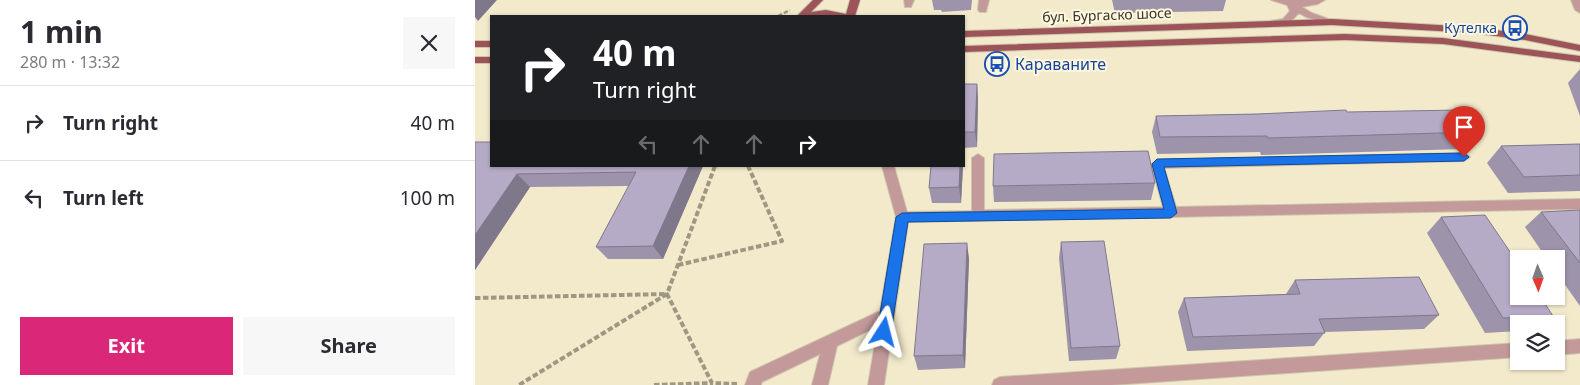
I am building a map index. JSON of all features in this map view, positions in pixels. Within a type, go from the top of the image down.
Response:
[{"type":"main road","points":[[804,15],[818,0]]},
{"type":"main road","points":[[851,15],[855,0]]},
{"type":"main road","points":[[811,15],[826,13],[838,15]]},
{"type":"main road","name":"бул. Бургаско шосе","points":[[965,34],[1273,22],[1332,22],[1474,30],[1525,37],[1580,48]]},
{"type":"main road","name":"бул. Бургаско шосе","points":[[965,49],[1345,37],[1443,41],[1580,58]]},
{"type":"main road","points":[[475,44],[490,44]]},
{"type":"main road","points":[[475,60],[490,60]]},
{"type":"street","points":[[983,10],[984,0]]},
{"type":"street","points":[[1275,0],[1290,3],[1311,3],[1319,0]]},
{"type":"street","points":[[1576,0],[1580,10]]},
{"type":"street","points":[[1290,3],[1309,15],[1332,22]]},
{"type":"street","points":[[1273,22],[1286,21],[1294,15],[1295,11],[1290,3]]},
{"type":"street","points":[[1171,213],[1157,164],[1464,157]]},
{"type":"street","points":[[978,158],[978,217]]},
{"type":"street","points":[[876,385],[902,217],[888,167]]},
{"type":"street","points":[[902,217],[1580,204]]},
{"type":"street","points":[[753,385],[756,377],[886,315]]},
{"type":"street","points":[[820,385],[830,343]]},
{"type":"street","points":[[1565,347],[1580,346]]},
{"type":"street","points":[[1001,385],[1510,351]]},
{"type":"path","points":[[519,385],[667,294],[715,167]]},
{"type":"path","points":[[678,265],[782,241],[748,167]]},
{"type":"path","points":[[475,298],[667,294]]},
{"type":"path","points":[[667,294],[712,383]]},
{"type":"path","points":[[654,385],[712,383],[753,385]]},
{"type":"building","points":[[965,84],[977,84],[975,132],[965,132]]},
{"type":"building","points":[[1346,110],[1347,112],[1460,110],[1476,132],[1268,138],[1267,136],[1160,137],[1156,116],[1258,114]]},
{"type":"building","points":[[475,142],[490,142],[490,167],[689,167],[653,246],[596,247],[636,172],[517,174],[475,235]]},
{"type":"building","points":[[1580,144],[1580,175],[1524,177],[1501,146]]},
{"type":"building","points":[[1148,151],[1155,183],[993,186],[994,154]]},
{"type":"building","points":[[931,167],[960,167],[959,187],[929,188]]},
{"type":"building","points":[[1580,210],[1580,263],[1541,212]]},
{"type":"building","points":[[1485,215],[1510,252],[1510,305],[1546,305],[1552,315],[1510,315],[1510,318],[1503,318],[1441,217]]},
{"type":"building","points":[[1104,241],[1120,346],[1071,348],[1061,242]]},
{"type":"building","points":[[967,243],[963,355],[914,356],[924,244]]},
{"type":"building","points":[[1419,277],[1439,315],[1319,319],[1325,333],[1193,337],[1184,298],[1300,294],[1295,280]]},
{"type":"place","name":"Кутелка","points":[[1515,28]]},
{"type":"place","name":"Караваните","points":[[997,64]]},
{"type":"route","points":[[884,332],[902,217],[1171,213],[1157,164],[1464,157]]}]
